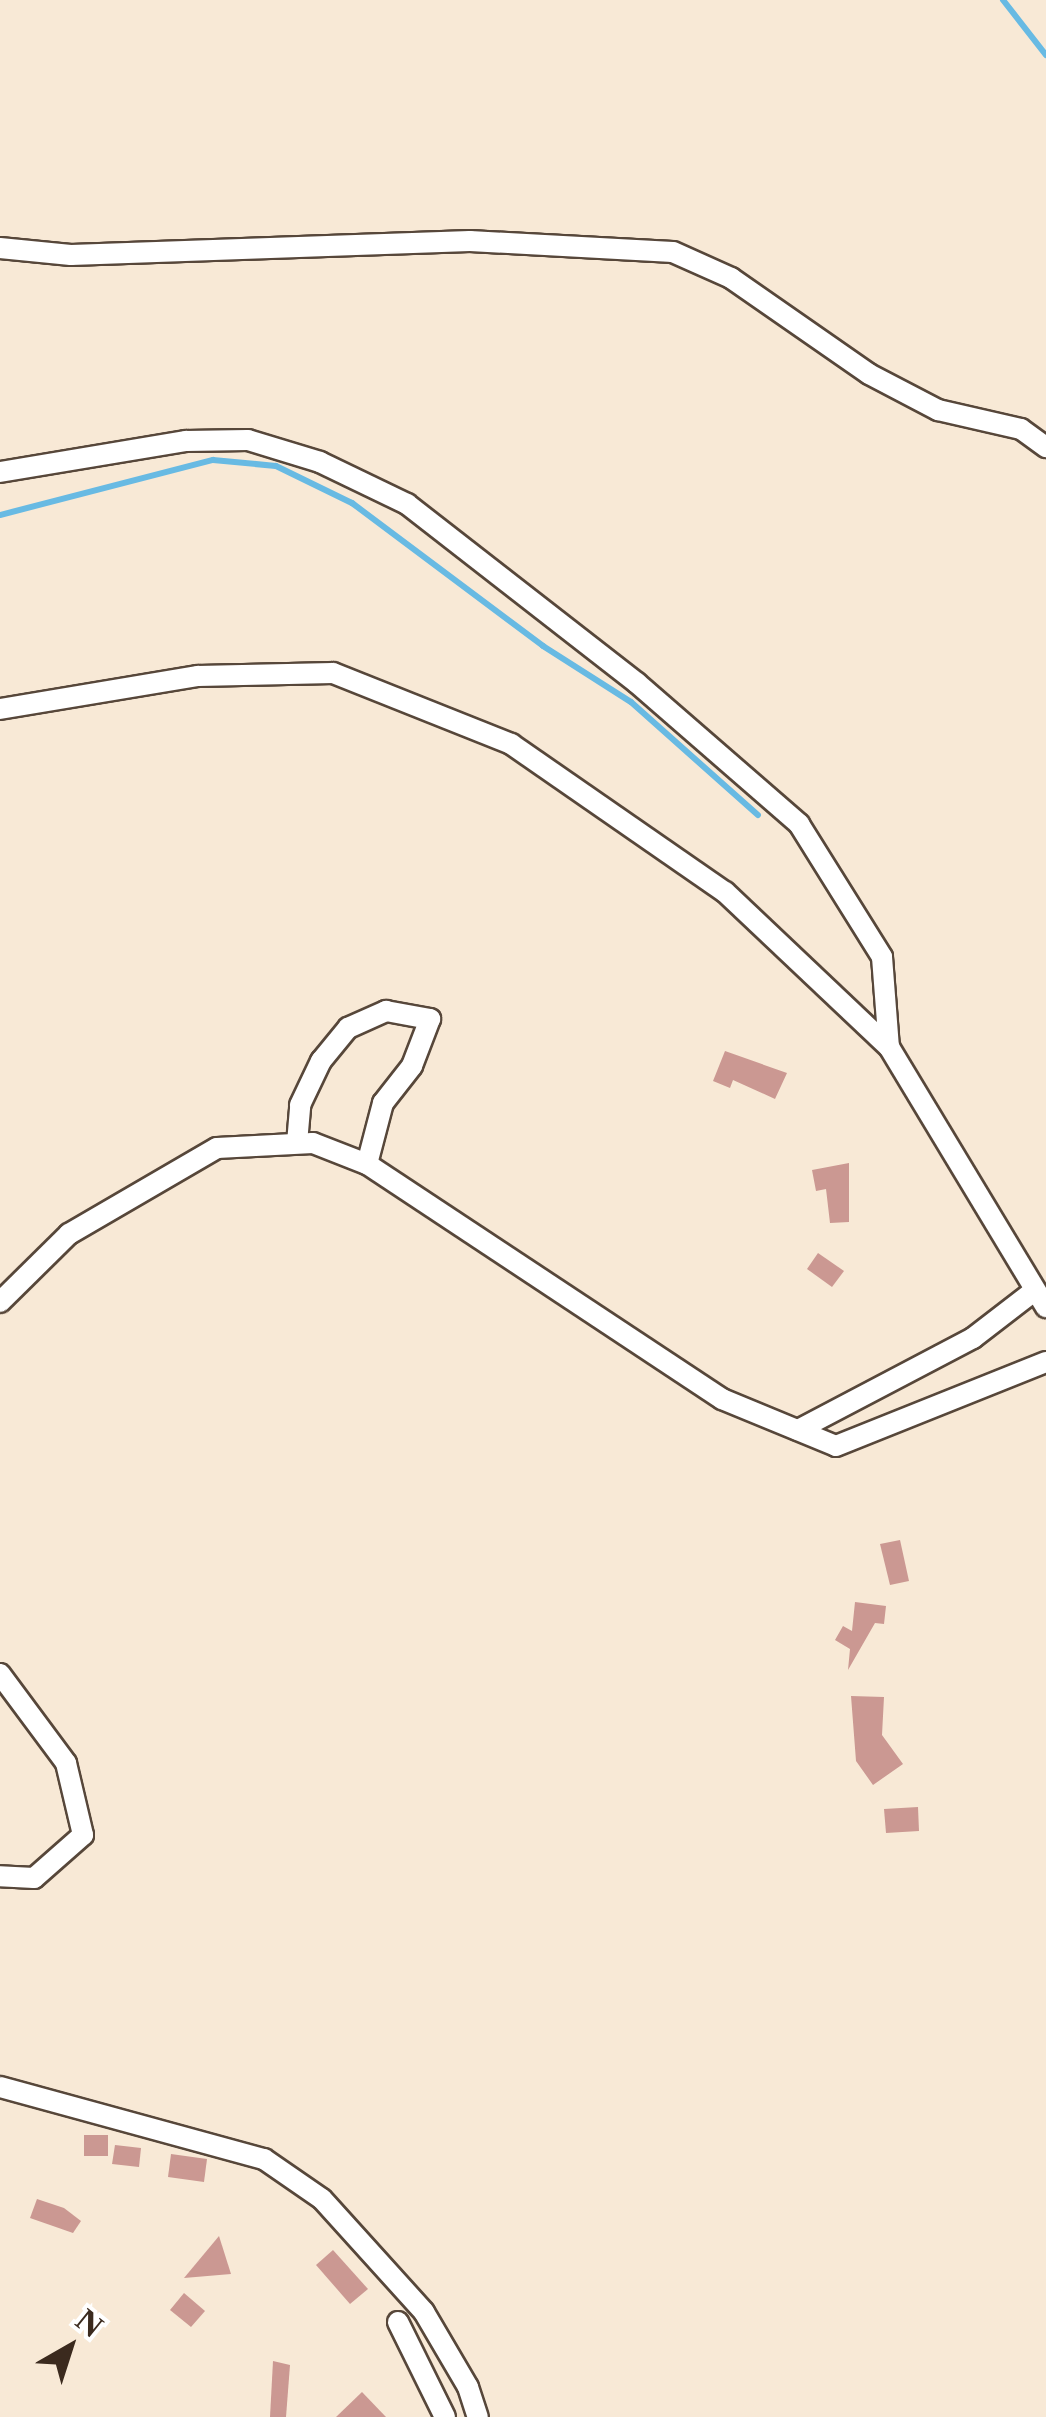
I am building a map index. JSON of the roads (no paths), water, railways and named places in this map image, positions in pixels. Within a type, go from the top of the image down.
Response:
[{"type":"street","points":[[0,248],[71,254],[470,242],[673,252],[731,278],[869,374],[938,410],[1021,429],[1046,447]]},
{"type":"street","points":[[0,472],[186,442],[248,440],[320,462],[407,504],[638,684],[799,824],[882,957],[890,1046]]},
{"type":"street","points":[[0,709],[198,676],[333,673],[511,744],[724,892],[890,1046],[1040,1299],[798,1430]]},
{"type":"street","points":[[297,1143],[300,1105],[322,1061],[348,1028],[386,1012],[430,1019],[412,1066],[383,1103],[367,1164]]},
{"type":"street","points":[[0,1302],[69,1234],[217,1148],[297,1143],[367,1164],[722,1399],[836,1446],[1046,1362]]},
{"type":"street","points":[[0,1674],[66,1763],[83,1835],[34,1878],[0,1876]]},
{"type":"street","points":[[0,2087],[264,2159],[308,2189],[369,2244],[424,2312],[468,2387],[478,2417]]},
{"type":"street","points":[[398,2322],[445,2417]]},
{"type":"waterway","points":[[1003,0],[1046,55]]},
{"type":"waterway","points":[[0,515],[213,460],[276,466],[352,503],[543,646],[631,702],[758,815]]}]
